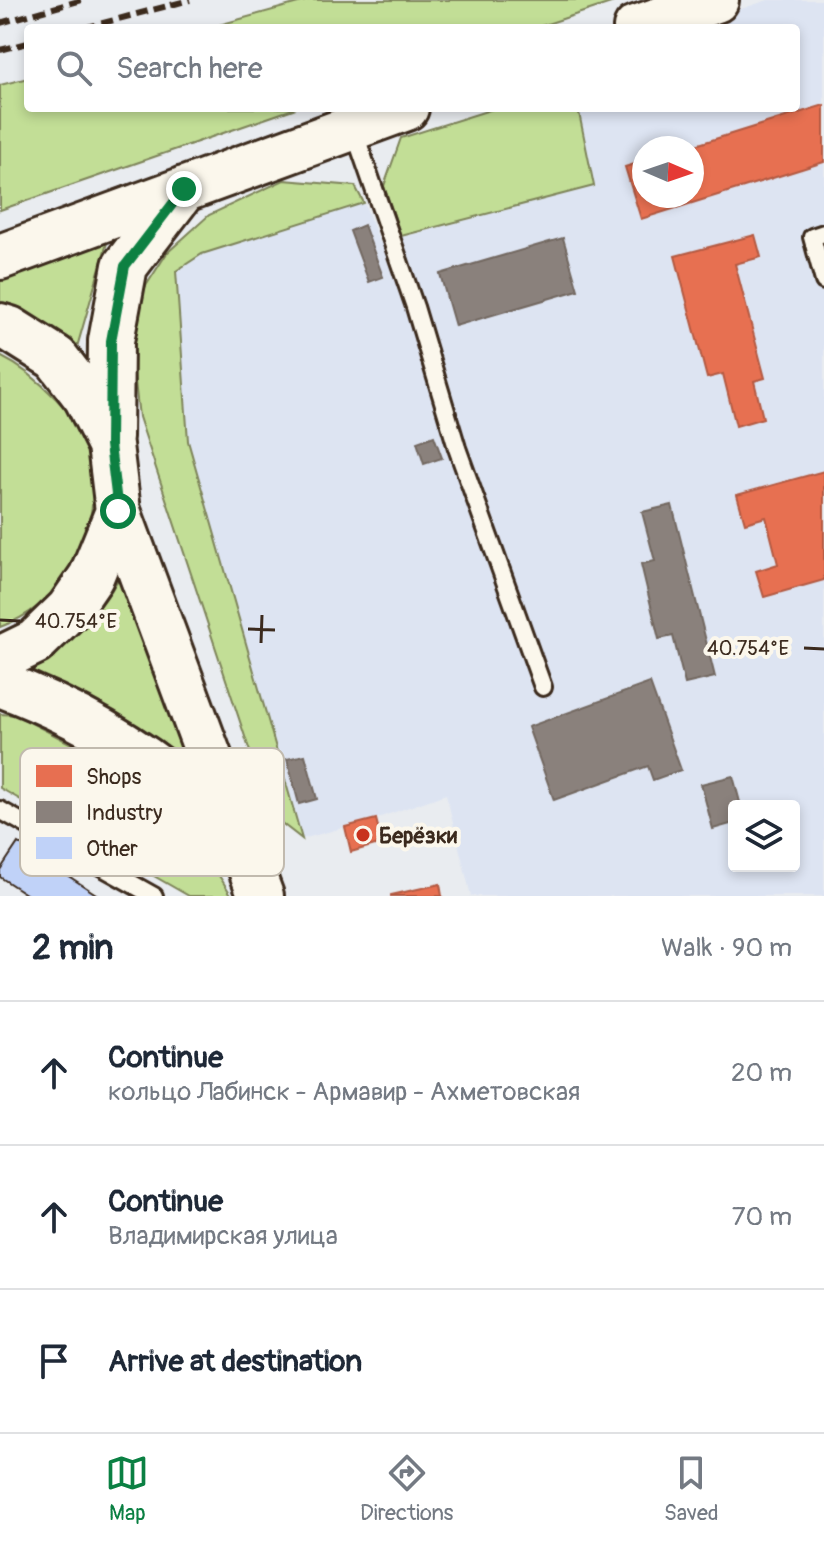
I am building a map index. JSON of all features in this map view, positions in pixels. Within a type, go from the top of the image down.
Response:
[{"type":"main road","points":[[647,24],[716,0]]},
{"type":"main road","points":[[0,257],[394,112]]},
{"type":"main road","points":[[184,189],[125,266],[111,341],[110,445],[118,511],[206,748]]},
{"type":"main road","points":[[0,326],[56,358],[86,397],[110,445]]},
{"type":"main road","points":[[0,659],[35,642],[69,609],[91,577],[118,511]]},
{"type":"main road","points":[[0,684],[52,704],[128,748]]},
{"type":"lane","points":[[352,126],[415,307],[457,448],[543,687]]},
{"type":"lane","points":[[824,233],[812,237],[824,281]]},
{"type":"lane","points":[[0,810],[20,821]]},
{"type":"lane","points":[[118,876],[154,896]]},
{"type":"shaded area","points":[[768,0],[824,0],[824,896],[471,896],[446,794],[375,819],[302,839],[284,776],[284,748],[276,748],[188,441],[176,270],[202,254],[364,203],[380,243],[594,186],[579,112],[800,112],[800,24],[696,24]]},
{"type":"green space","points":[[309,0],[620,0],[547,24],[222,24]]},
{"type":"green space","points":[[24,79],[24,112],[284,112],[0,210],[0,85]]},
{"type":"green space","points":[[483,112],[579,112],[594,186],[401,236],[384,186],[401,138]]},
{"type":"green space","points":[[284,180],[355,186],[364,203],[202,254],[176,271],[188,441],[276,748],[249,748],[139,417],[131,346],[144,289],[167,253],[209,215]]},
{"type":"green space","points":[[113,222],[75,354],[0,316],[0,262]]},
{"type":"green space","points":[[0,356],[42,385],[79,428],[91,458],[93,486],[87,531],[71,571],[58,589],[40,605],[0,627]]},
{"type":"green space","points":[[128,555],[198,748],[150,748],[79,696],[21,664],[86,620],[99,607],[120,575]]},
{"type":"green space","points":[[0,714],[16,715],[79,748],[20,748],[20,799],[0,788]]},
{"type":"green space","points":[[284,776],[302,839],[284,825]]},
{"type":"green space","points":[[154,876],[219,876],[232,896],[189,896]]},
{"type":"building: Shops","points":[[824,105],[824,162],[704,199],[704,142]]},
{"type":"building: Shops","points":[[632,165],[632,190],[625,167]]},
{"type":"building: Shops","points":[[638,208],[676,208],[641,219]]},
{"type":"building: Shops","points":[[755,235],[761,257],[735,264],[765,378],[754,381],[763,418],[736,426],[723,374],[707,378],[675,256]]},
{"type":"building: Shops","points":[[824,471],[824,580],[764,597],[756,571],[778,564],[766,517],[745,523],[737,495]]},
{"type":"building: Shops","name":"Берёзки","points":[[376,819],[382,843],[351,852],[345,827]]},
{"type":"building: Shops","points":[[440,884],[442,896],[391,896],[391,895]]},
{"type":"building: Industry","points":[[364,225],[383,277],[369,282],[350,231]]},
{"type":"building: Industry","points":[[563,238],[578,290],[455,326],[440,274]]},
{"type":"building: Industry","points":[[434,436],[442,458],[424,464],[417,442]]},
{"type":"building: Industry","points":[[672,505],[715,677],[685,684],[673,636],[659,639],[641,564],[655,561],[642,512]]},
{"type":"building: Industry","points":[[650,683],[681,770],[653,780],[648,766],[554,800],[528,727]]},
{"type":"building: Industry","points":[[305,755],[317,799],[299,804],[287,759]]},
{"type":"building: Industry","points":[[733,776],[739,800],[728,800],[728,825],[713,829],[701,784]]},
{"type":"building: Other","points":[[18,843],[20,876],[68,876],[99,896],[29,896],[0,877],[0,870]]},
{"type":"railway","points":[[0,23],[82,0]]},
{"type":"railway","points":[[99,24],[190,0]]},
{"type":"railway","points":[[0,50],[24,44]]},
{"type":"place","name":"Берёзки","points":[[363,835]]},
{"type":"route","points":[[118,511],[110,445],[111,341],[125,266],[184,189]]}]
